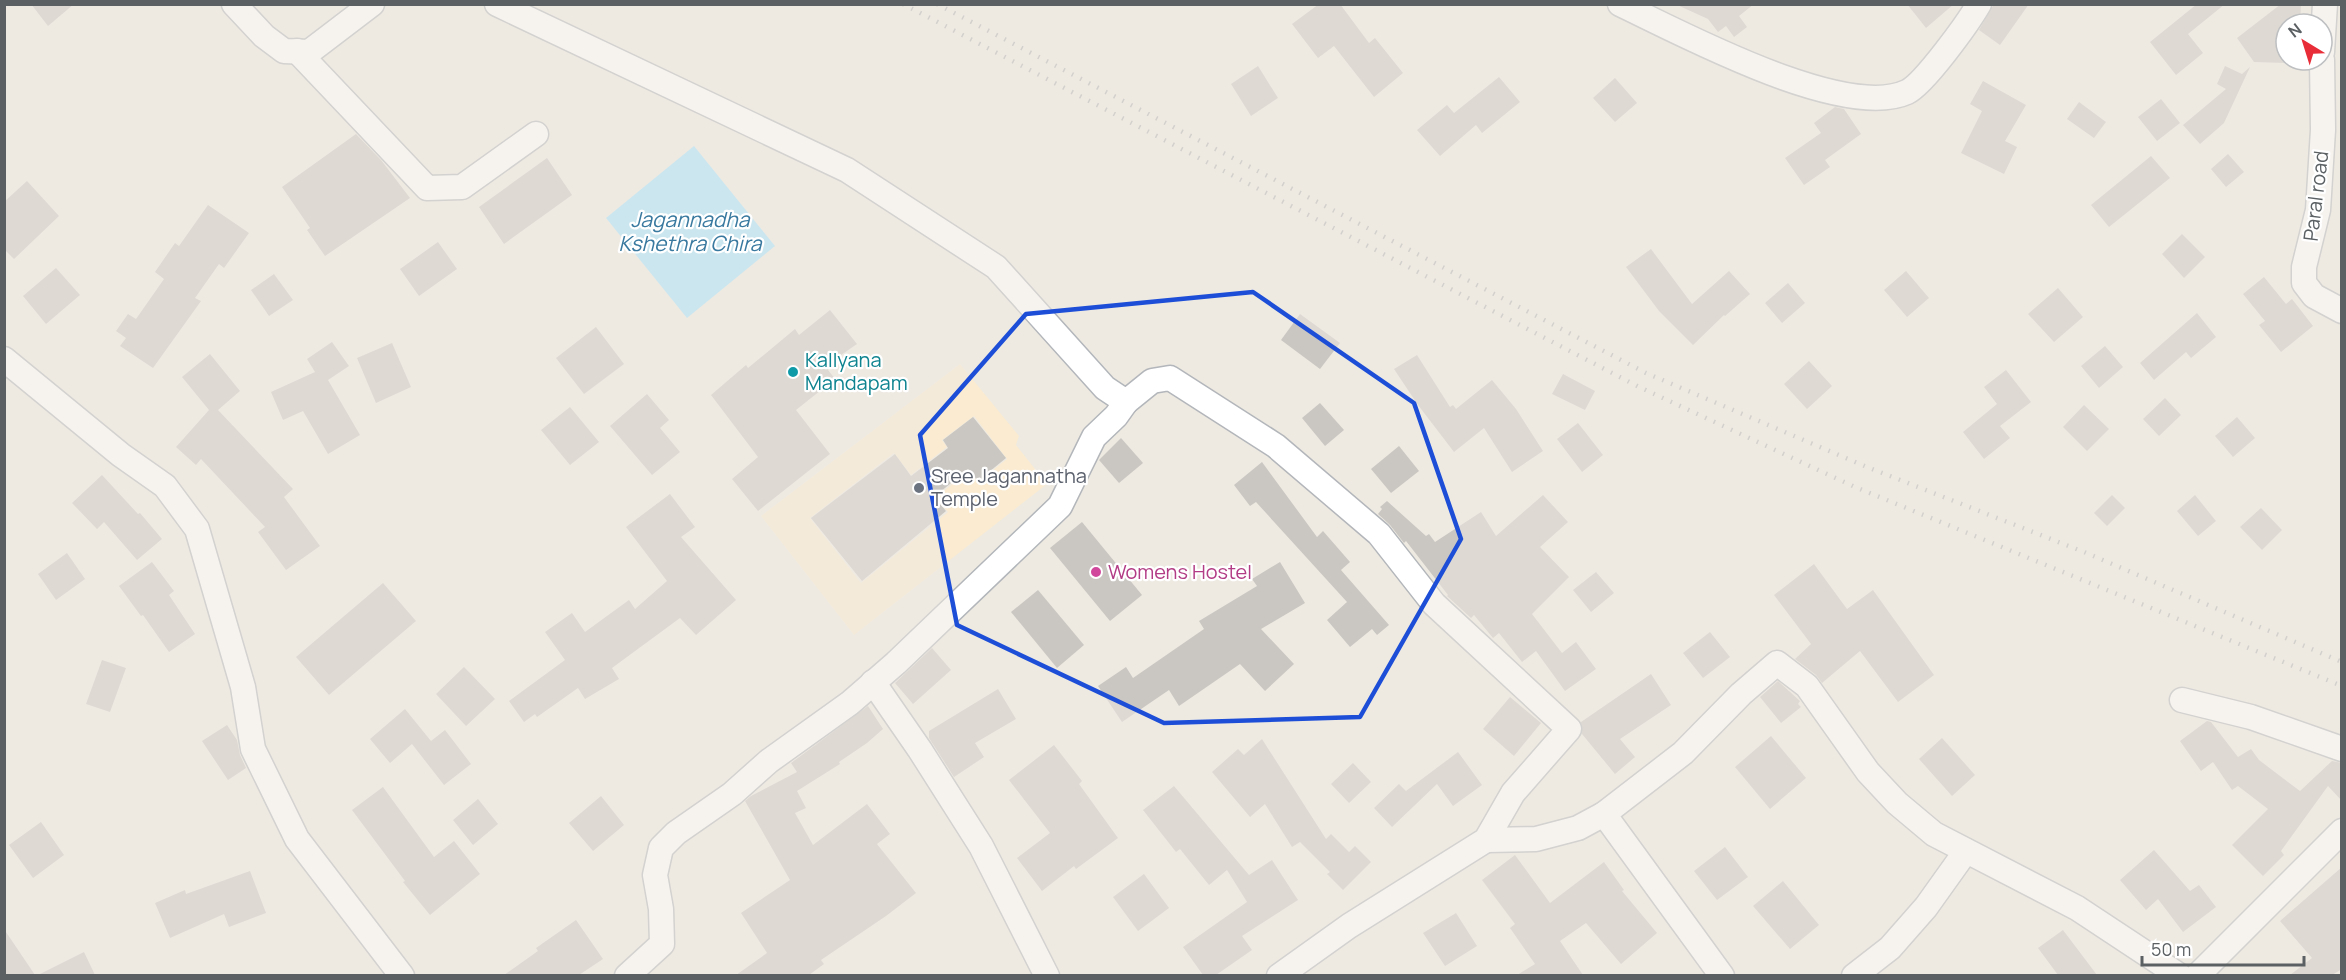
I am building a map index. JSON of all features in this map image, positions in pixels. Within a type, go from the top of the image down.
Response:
[{"type":"street","points":[[234,4],[264,36],[284,51],[309,52],[372,4]]},
{"type":"street","points":[[497,4],[847,170],[996,267],[1104,388],[1126,402]]},
{"type":"street","points":[[1620,4],[1750,66],[1844,95],[1882,99],[1908,91],[1922,80],[1968,22],[1979,4]]},
{"type":"street","points":[[297,51],[426,188],[462,187],[536,134]]},
{"type":"street","name":"Paral road","points":[[2322,72],[2324,130],[2318,210],[2304,267],[2304,283],[2314,296],[2342,311]]},
{"type":"street","points":[[4,359],[165,486],[196,529],[243,687],[253,749],[297,839],[402,975]]},
{"type":"street","points":[[627,975],[662,944],[661,909],[655,875],[661,849],[676,834],[732,794],[769,761],[850,703],[873,682],[1060,506],[1094,437],[1116,416],[1126,402],[1152,381],[1170,378],[1276,446],[1379,534],[1434,604],[1569,729],[1514,793],[1486,840],[1349,926],[1279,975]]},
{"type":"street","points":[[1486,840],[1536,838],[1578,828],[1604,814],[1683,753],[1741,694],[1777,663],[1807,686],[1868,772],[1898,803],[1934,834],[2077,908],[2180,975]]},
{"type":"street","points":[[873,682],[920,750],[981,846],[1047,975]]},
{"type":"street","points":[[2182,700],[2251,717],[2342,749]]},
{"type":"street","points":[[1604,814],[1722,975]]},
{"type":"street","points":[[2197,975],[2342,831]]},
{"type":"street","points":[[1854,975],[1890,948],[1912,924],[1966,851]]},
{"type":"highlighted area","points":[[1253,292],[1414,403],[1461,539],[1360,717],[1164,723],[957,625],[920,435],[1026,314]]},
{"type":"sand","points":[[960,364],[1019,436],[1016,445],[1047,484],[854,635],[761,516]],"holes":[[[974,416],[1007,459],[978,482],[969,471],[936,497],[948,512],[861,583],[810,518],[894,453],[911,475],[947,447],[942,440]]]},
{"type":"water","name":"Jagannadha Kshethra Chira","points":[[694,146],[775,246],[687,318],[606,218]]},
{"type":"building","points":[[31,4],[74,4],[48,26]]},
{"type":"building","points":[[1319,4],[1340,4],[1369,43],[1375,38],[1403,73],[1374,97],[1334,46],[1318,58],[1292,24]]},
{"type":"building","points":[[1675,4],[1754,4],[1739,16],[1747,27],[1734,37],[1726,26],[1718,32],[1708,19]]},
{"type":"building","points":[[1907,4],[1954,4],[1926,28]]},
{"type":"building","points":[[1994,4],[2029,4],[2000,45],[1979,30]]},
{"type":"building","points":[[2197,4],[2225,4],[2188,34],[2203,53],[2176,75],[2150,42]]},
{"type":"building","points":[[2281,4],[2301,4],[2301,12],[2274,12],[2274,63],[2254,62],[2237,38]]},
{"type":"building","points":[[1258,66],[1278,98],[1251,116],[1231,84]]},
{"type":"building","points":[[2225,66],[2242,74],[2250,67],[2224,123],[2200,144],[2183,125],[2226,89],[2217,84]]},
{"type":"building","points":[[1499,77],[1520,102],[1482,133],[1476,125],[1440,156],[1417,130],[1447,105],[1454,113]]},
{"type":"building","points":[[1615,78],[1637,103],[1615,122],[1593,98]]},
{"type":"building","points":[[1983,81],[2026,105],[2005,141],[2017,147],[2004,174],[1961,153],[1982,111],[1970,104]]},
{"type":"building","points":[[2161,99],[2180,123],[2157,141],[2138,117]]},
{"type":"building","points":[[2079,102],[2106,122],[2094,138],[2067,119]]},
{"type":"building","points":[[1835,107],[1844,109],[1861,134],[1825,160],[1830,167],[1804,185],[1785,158],[1821,133],[1814,123]]},
{"type":"building","points":[[356,134],[381,160],[410,198],[325,256],[307,230],[310,228],[282,187]]},
{"type":"building","points":[[2228,154],[2244,172],[2226,187],[2211,169]]},
{"type":"building","points":[[2151,156],[2170,178],[2109,227],[2091,205]]},
{"type":"building","points":[[547,158],[572,195],[504,244],[479,207]]},
{"type":"building","points":[[27,181],[59,216],[14,259],[4,249],[4,202]]},
{"type":"building","points":[[208,205],[249,233],[224,268],[219,264],[195,298],[201,301],[153,368],[120,346],[126,338],[116,331],[128,314],[136,319],[164,279],[155,272],[175,243],[179,246]]},
{"type":"building","points":[[2182,234],[2205,257],[2184,278],[2162,254]]},
{"type":"building","points":[[438,242],[457,269],[419,296],[400,269]]},
{"type":"building","points":[[1651,249],[1692,304],[1729,271],[1750,294],[1693,345],[1659,311],[1626,267]]},
{"type":"building","points":[[56,268],[80,295],[46,324],[23,296]]},
{"type":"building","points":[[1906,271],[1929,298],[1907,317],[1884,290]]},
{"type":"building","points":[[274,274],[293,300],[269,316],[251,290]]},
{"type":"building","points":[[2264,277],[2286,304],[2292,299],[2313,326],[2281,352],[2259,325],[2265,321],[2243,294]]},
{"type":"building","points":[[1788,283],[1805,303],[1782,323],[1765,303]]},
{"type":"building","points":[[2058,288],[2083,317],[2054,342],[2028,314]]},
{"type":"building","points":[[830,310],[857,344],[825,366],[835,379],[796,410],[830,454],[758,511],[732,479],[758,457],[711,395],[746,365],[748,368],[795,329],[799,335]]},
{"type":"building","points":[[2197,313],[2216,337],[2191,358],[2186,352],[2154,380],[2140,363]]},
{"type":"building","points":[[1300,314],[1340,343],[1320,369],[1281,340]]},
{"type":"building","points":[[596,327],[624,364],[584,394],[556,358]]},
{"type":"building","points":[[332,342],[349,366],[328,380],[360,435],[328,454],[303,411],[283,420],[271,392],[315,372],[307,359]]},
{"type":"building","points":[[392,343],[411,387],[376,403],[357,358]]},
{"type":"building","points":[[2105,346],[2123,367],[2099,388],[2081,366]]},
{"type":"building","points":[[210,354],[240,391],[218,410],[293,489],[284,497],[320,546],[286,570],[258,532],[265,527],[201,459],[196,465],[176,447],[209,410],[182,377]]},
{"type":"building","points":[[1417,355],[1450,407],[1453,405],[1456,409],[1492,380],[1516,409],[1543,451],[1512,472],[1484,428],[1454,452],[1394,369]]},
{"type":"building","points":[[1809,361],[1832,386],[1807,409],[1784,384]]},
{"type":"building","points":[[2006,370],[2031,402],[2000,426],[2010,438],[1984,459],[1963,432],[1997,404],[1984,387]]},
{"type":"building","points":[[1563,374],[1595,391],[1585,410],[1552,394]]},
{"type":"building","points":[[647,394],[669,420],[660,428],[680,452],[652,475],[610,426]]},
{"type":"building","points":[[2165,398],[2181,415],[2159,436],[2143,419]]},
{"type":"building","points":[[1320,403],[1344,430],[1325,446],[1302,418]]},
{"type":"building","points":[[2084,405],[2109,429],[2087,451],[2063,427]]},
{"type":"building","points":[[570,407],[599,442],[570,465],[541,430]]},
{"type":"building","points":[[973,417],[1006,458],[978,481],[968,469],[934,497],[946,511],[862,581],[811,518],[895,454],[911,476],[948,448],[943,440]]},
{"type":"building","points":[[2237,417],[2255,438],[2233,457],[2215,436]]},
{"type":"building","points":[[1578,423],[1603,455],[1582,472],[1557,439]]},
{"type":"building","points":[[1121,438],[1143,463],[1119,483],[1099,460]]},
{"type":"building","points":[[1399,446],[1419,471],[1391,493],[1371,469]]},
{"type":"building","points":[[1262,462],[1317,537],[1323,531],[1350,562],[1341,570],[1389,625],[1377,635],[1372,629],[1350,647],[1327,620],[1347,602],[1256,502],[1250,506],[1234,485]]},
{"type":"building","points":[[102,475],[162,539],[137,560],[104,522],[97,529],[72,503]]},
{"type":"building","points":[[670,494],[695,527],[681,537],[736,600],[696,635],[680,618],[612,668],[619,679],[585,699],[578,688],[537,717],[535,714],[524,722],[509,701],[565,660],[545,632],[572,613],[585,632],[629,600],[635,609],[667,581],[626,527]]},
{"type":"building","points":[[1543,495],[1568,522],[1540,547],[1569,577],[1532,614],[1562,653],[1576,642],[1596,669],[1565,691],[1536,651],[1522,662],[1499,633],[1493,638],[1474,615],[1471,618],[1447,596],[1406,541],[1404,543],[1378,514],[1382,509],[1380,507],[1387,501],[1426,536],[1429,534],[1435,542],[1481,512],[1496,536]]},
{"type":"building","points":[[2112,495],[2125,508],[2107,526],[2094,513]]},
{"type":"building","points":[[2195,495],[2216,521],[2198,536],[2177,511]]},
{"type":"building","points":[[2261,508],[2282,530],[2262,550],[2240,527]]},
{"type":"building","name":"Womens Hostel","points":[[1082,522],[1142,595],[1110,621],[1050,548]]},
{"type":"building","points":[[67,553],[85,579],[56,600],[38,574]]},
{"type":"building","points":[[152,562],[174,591],[169,595],[195,634],[169,652],[119,586]]},
{"type":"building","points":[[1280,562],[1305,603],[1261,629],[1294,664],[1265,691],[1240,664],[1179,706],[1169,690],[1122,722],[1098,686],[1126,667],[1133,678],[1204,629],[1199,621],[1257,586],[1252,579]]},
{"type":"building","points":[[1814,564],[1847,609],[1873,590],[1934,675],[1898,702],[1860,651],[1822,683],[1816,675],[1795,659],[1811,644],[1774,595]]},
{"type":"building","points":[[1596,572],[1614,593],[1591,612],[1573,590]]},
{"type":"building","points":[[383,583],[416,621],[329,695],[296,657]]},
{"type":"building","points":[[1038,590],[1084,645],[1057,668],[1011,612]]},
{"type":"building","points":[[1710,632],[1730,657],[1703,678],[1683,653]]},
{"type":"building","points":[[932,648],[951,670],[913,704],[895,683]]},
{"type":"building","points":[[102,660],[126,668],[110,712],[86,704]]},
{"type":"building","points":[[464,667],[495,699],[466,726],[436,694]]},
{"type":"building","points":[[1651,674],[1671,705],[1620,739],[1635,757],[1615,774],[1582,734],[1581,722]]},
{"type":"building","points":[[1778,681],[1800,701],[1798,704],[1801,707],[1781,723],[1760,697]]},
{"type":"building","points":[[998,689],[1016,719],[975,743],[984,757],[954,777],[929,738],[929,731]]},
{"type":"building","points":[[1510,697],[1541,723],[1514,756],[1483,729]]},
{"type":"building","points":[[868,706],[883,729],[839,762],[840,764],[797,791],[806,808],[795,813],[813,845],[867,804],[890,834],[877,844],[916,893],[821,960],[824,964],[809,975],[736,975],[767,953],[741,913],[790,880],[745,801],[797,772],[791,763]]},
{"type":"building","points":[[405,709],[431,741],[445,730],[471,764],[444,785],[412,744],[390,763],[370,739]]},
{"type":"building","points":[[2207,721],[2211,722],[2238,757],[2251,749],[2259,760],[2300,791],[2332,761],[2342,763],[2342,801],[2328,786],[2281,851],[2284,855],[2263,876],[2232,845],[2268,809],[2238,786],[2232,790],[2213,762],[2201,771],[2180,741]]},
{"type":"building","points":[[227,725],[237,740],[246,768],[228,780],[202,741]]},
{"type":"building","points":[[1771,736],[1806,778],[1770,809],[1735,767]]},
{"type":"building","points":[[1942,738],[1975,775],[1952,796],[1919,759]]},
{"type":"building","points":[[1262,739],[1326,839],[1331,834],[1349,852],[1355,846],[1371,862],[1343,890],[1327,874],[1330,872],[1300,842],[1292,847],[1265,804],[1250,817],[1212,772],[1238,749],[1244,755]]},
{"type":"building","points":[[1054,745],[1082,781],[1079,784],[1118,838],[1076,869],[1074,866],[1042,891],[1017,858],[1050,833],[1009,780]]},
{"type":"building","points":[[1458,752],[1482,785],[1453,806],[1437,784],[1392,827],[1374,808],[1399,784],[1406,791]]},
{"type":"building","points":[[1353,763],[1371,782],[1349,803],[1331,784]]},
{"type":"building","points":[[1174,786],[1249,875],[1272,860],[1298,900],[1242,936],[1252,950],[1216,975],[1203,975],[1183,947],[1247,902],[1227,870],[1209,885],[1180,849],[1176,852],[1143,810]]},
{"type":"building","points":[[383,787],[434,857],[454,841],[480,874],[430,915],[403,882],[405,881],[352,810]]},
{"type":"building","points":[[601,796],[624,825],[593,851],[569,823]]},
{"type":"building","points":[[478,799],[498,824],[473,845],[453,820]]},
{"type":"building","points":[[41,822],[64,855],[33,878],[9,845]]},
{"type":"building","points":[[1725,847],[1748,877],[1717,900],[1694,871]]},
{"type":"building","points":[[2154,850],[2190,891],[2199,885],[2216,907],[2183,932],[2158,899],[2146,910],[2120,880]]},
{"type":"building","points":[[1515,855],[1550,903],[1604,862],[1624,890],[1622,891],[1657,933],[1621,964],[1586,923],[1560,941],[1583,975],[1517,975],[1535,964],[1510,928],[1515,924],[1482,880]]},
{"type":"building","points":[[2342,867],[2342,969],[2332,975],[2290,975],[2312,958],[2280,921]]},
{"type":"building","points":[[250,871],[266,913],[229,927],[224,914],[170,938],[155,903],[185,890],[186,894]]},
{"type":"building","points":[[1144,874],[1169,908],[1138,931],[1113,897]]},
{"type":"building","points":[[1783,881],[1819,925],[1790,949],[1753,906]]},
{"type":"building","points":[[1456,913],[1477,946],[1445,966],[1423,933]]},
{"type":"building","points":[[576,920],[603,959],[579,975],[504,975],[538,951],[536,948]]},
{"type":"building","points":[[4,929],[35,975],[4,975]]},
{"type":"building","points":[[2063,930],[2097,975],[2058,975],[2038,948]]},
{"type":"building","points":[[84,952],[95,975],[38,975]]},
{"type":"railway","points":[[903,4],[1639,387],[1855,487],[2342,686]]},
{"type":"railway","points":[[937,4],[1646,373],[1867,467],[2084,552],[2342,662]]},
{"type":"place","name":"Kallyana Mandapam","points":[[793,372]]},
{"type":"place","name":"Sree Jagannatha Temple","points":[[919,488]]},
{"type":"place","name":"Womens Hostel","points":[[1096,572]]}]
